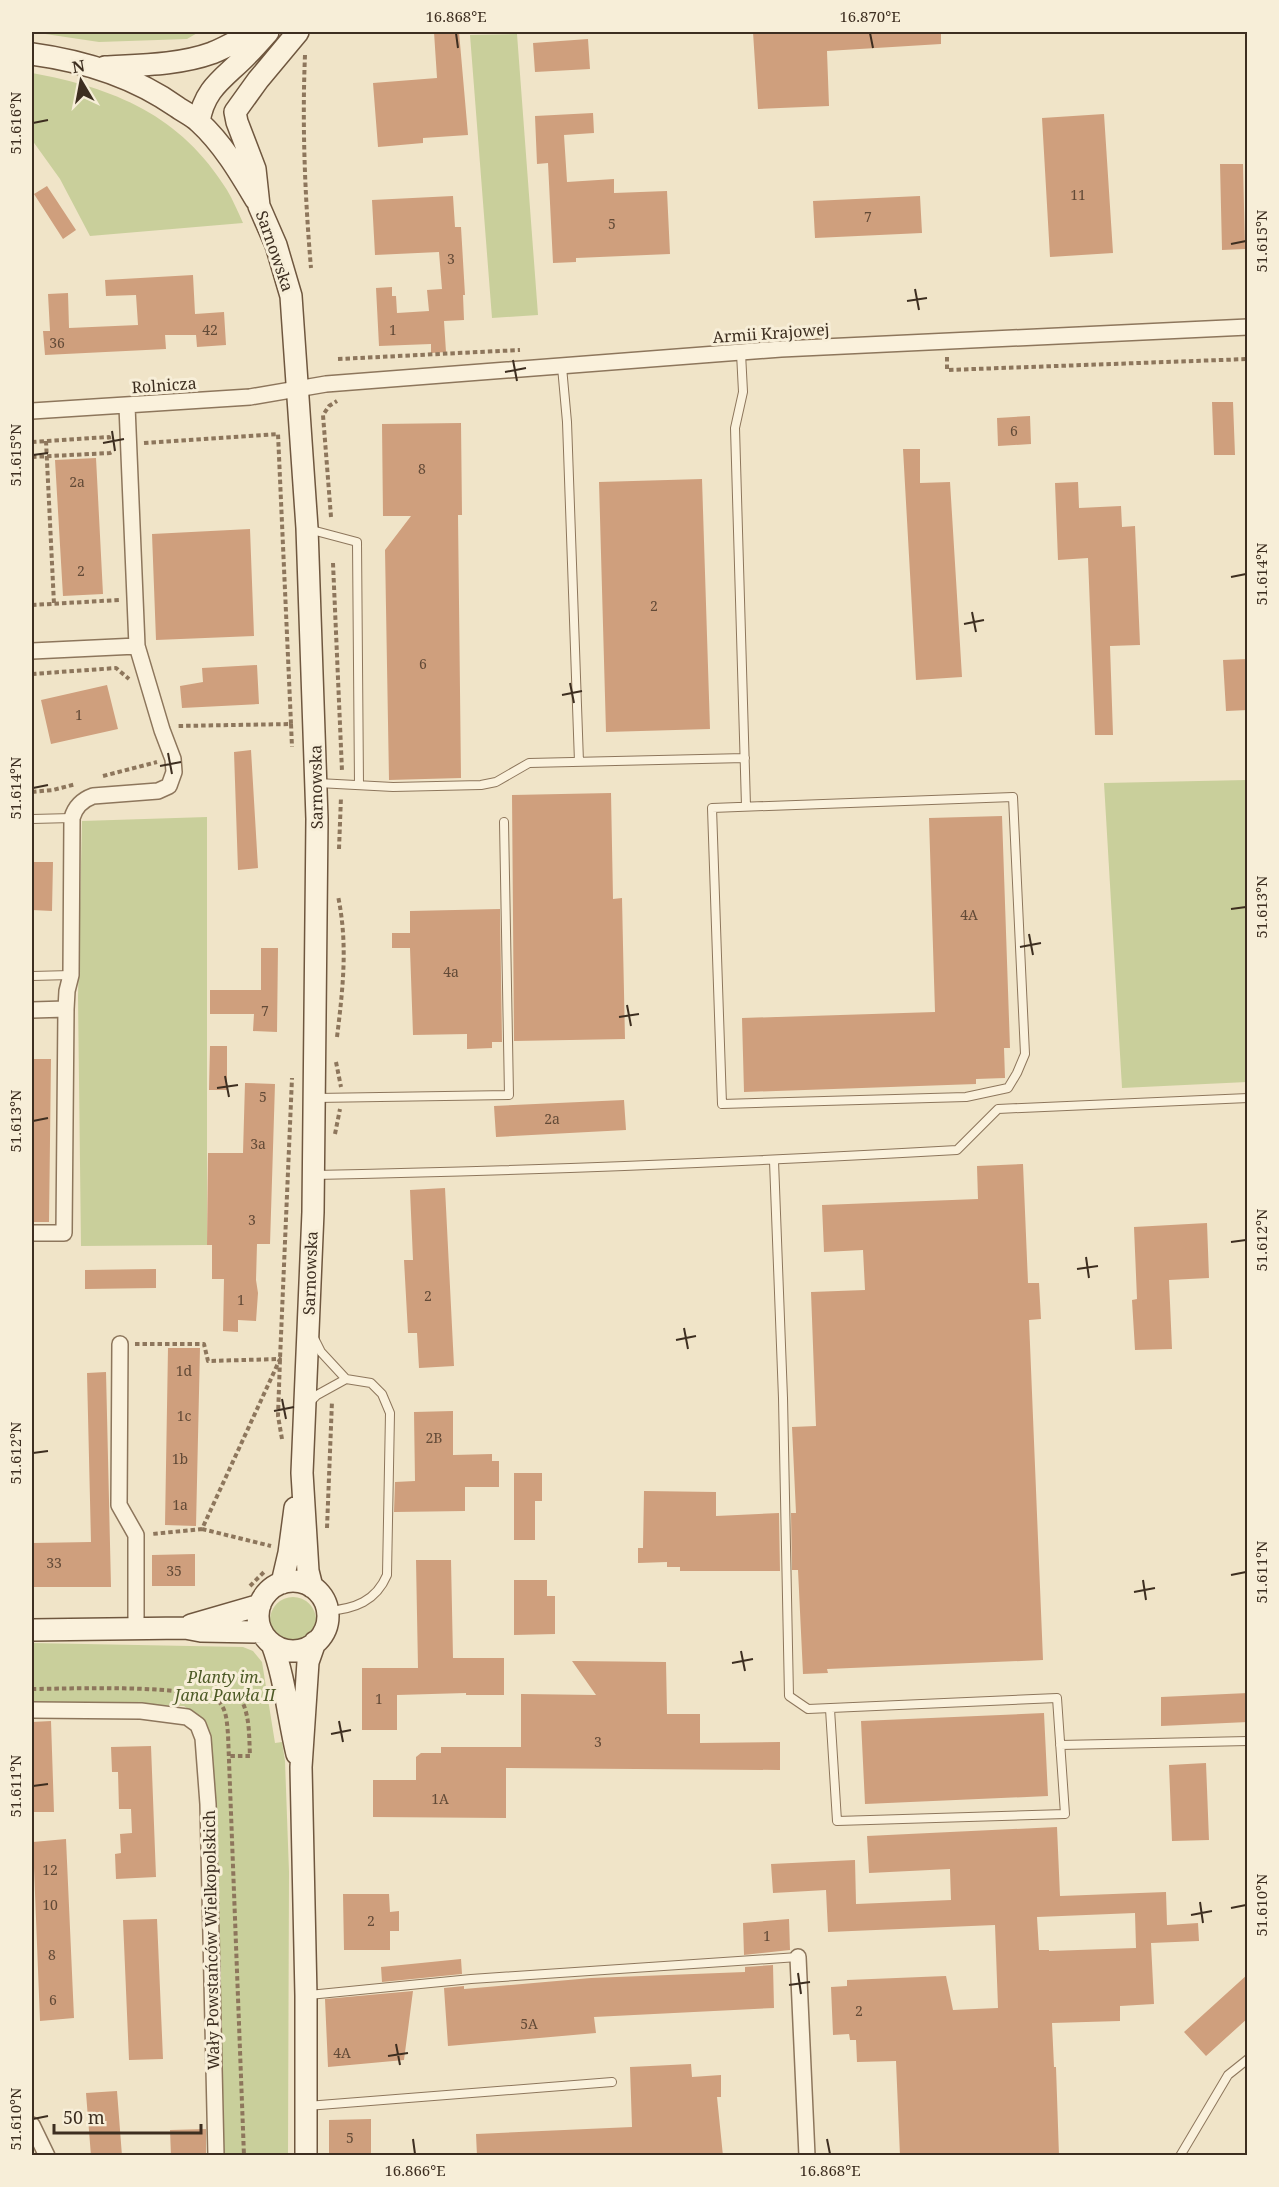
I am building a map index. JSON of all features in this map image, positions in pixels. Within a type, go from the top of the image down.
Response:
[{"type":"main road","points":[[100,68],[193,58],[218,50],[254,32]]},
{"type":"main road","points":[[199,122],[201,108],[211,88],[268,32]]},
{"type":"main road","points":[[199,122],[235,112],[258,80],[302,40]]},
{"type":"main road","points":[[32,54],[100,68],[148,89],[199,122],[225,152],[259,206]]},
{"type":"main road","name":"Sarnowska","points":[[235,112],[255,169],[259,206],[276,245],[291,296],[299,389],[317,783],[313,1175],[302,1473],[308,1571],[312,1587]]},
{"type":"main road","name":"Sarnowska","points":[[276,1574],[289,1553],[302,1473]]},
{"type":"main road","points":[[185,1628],[254,1596],[264,1595],[272,1588],[276,1574],[312,1587],[324,1602],[327,1611],[325,1628],[315,1642],[308,1662],[301,1767],[306,1995],[306,2156]]},
{"type":"main road","points":[[254,1596],[258,1615],[279,1663],[289,1721],[301,1767]]},
{"type":"main road","points":[[32,1630],[185,1628],[267,1638],[281,1648],[292,1650],[308,1647],[315,1642]]},
{"type":"street","name":"Armii Krajowej","points":[[299,389],[326,384],[781,349],[1248,327]]},
{"type":"street","name":"Rolnicza","points":[[32,411],[250,397],[299,389]]},
{"type":"street","points":[[32,1233],[64,1233],[66,1009],[71,975],[72,818],[77,806],[87,798],[150,793],[169,786],[174,777],[174,766],[137,646],[127,406]]},
{"type":"street","points":[[32,651],[137,646]]},
{"type":"street","points":[[32,1010],[66,1009]]},
{"type":"street","points":[[120,1344],[119,1505],[136,1535],[136,1628]]},
{"type":"street","name":"Wały Powstańców Wielkopolskich","points":[[32,1710],[168,1713],[187,1717],[198,1725],[205,1752],[208,1804],[216,2156]]},
{"type":"street","points":[[798,1957],[807,2156]]},
{"type":"street","points":[[32,2125],[47,2156]]},
{"type":"lane","points":[[741,353],[743,392],[735,428],[746,806]]},
{"type":"lane","points":[[562,367],[567,422],[579,762]]},
{"type":"lane","points":[[306,528],[357,542],[359,785]]},
{"type":"lane","points":[[317,783],[393,787],[481,785],[496,782],[529,763],[745,758]]},
{"type":"lane","points":[[1013,797],[1025,1054],[1008,1088],[966,1097],[722,1104],[712,808],[746,806],[1013,797]]},
{"type":"lane","points":[[32,819],[72,818]]},
{"type":"lane","points":[[313,1098],[510,1095],[504,822]]},
{"type":"lane","points":[[32,975],[71,975]]},
{"type":"lane","points":[[313,1175],[467,1173],[774,1161],[957,1150],[998,1109],[1248,1098]]},
{"type":"lane","points":[[774,1161],[783,1398],[789,1696],[808,1709],[1057,1698],[1065,1815],[837,1821],[830,1709]]},
{"type":"lane","points":[[309,1327],[321,1352],[346,1379]]},
{"type":"lane","points":[[305,1405],[317,1395],[346,1379],[371,1383],[382,1394],[390,1413],[387,1575],[380,1589],[368,1601],[355,1607],[327,1611]]},
{"type":"lane","points":[[1060,1745],[1248,1740]]},
{"type":"lane","points":[[306,1995],[471,1979],[798,1957]]},
{"type":"lane","points":[[1180,2156],[1228,2075],[1248,2059]]},
{"type":"lane","points":[[306,2106],[612,2082]]},
{"type":"path","points":[[302,40],[307,217],[311,268]]},
{"type":"path","points":[[947,370],[1248,359]]},
{"type":"path","points":[[331,517],[323,415],[329,406],[341,399]]},
{"type":"path","points":[[32,442],[109,437],[128,444],[278,434],[293,754]]},
{"type":"path","points":[[109,437],[111,464]]},
{"type":"path","points":[[46,441],[54,604]]},
{"type":"path","points":[[32,457],[110,453]]},
{"type":"path","points":[[32,605],[119,600],[118,589]]},
{"type":"path","points":[[32,674],[116,668],[134,683]]},
{"type":"path","points":[[162,730],[178,726],[291,723]]},
{"type":"path","points":[[96,778],[161,760]]},
{"type":"path","points":[[32,792],[53,790],[85,782]]},
{"type":"path","points":[[284,1447],[278,1416],[292,1076]]},
{"type":"path","points":[[120,1344],[204,1344],[208,1361],[280,1359]]},
{"type":"path","points":[[202,1529],[280,1359]]},
{"type":"path","points":[[136,1535],[202,1529],[277,1548]]},
{"type":"path","points":[[254,1596],[276,1574]]},
{"type":"path","points":[[216,1701],[228,1697],[242,1701],[245,1707],[249,1726],[250,1756],[229,1756]]},
{"type":"green space","points":[[32,32],[199,32],[187,39],[99,42]]},
{"type":"green space","points":[[517,34],[538,315],[492,318],[470,35]]},
{"type":"green space","points":[[32,73],[91,87],[118,97],[167,124],[189,142],[209,164],[227,190],[243,223],[90,236],[60,179],[32,140]]},
{"type":"green space","points":[[1247,780],[1247,1082],[1122,1088],[1104,783]]},
{"type":"green space","points":[[207,817],[207,1245],[81,1246],[78,997],[82,821]]},
{"type":"green space","points":[[293,1597],[302,1598],[309,1604],[315,1611],[315,1629],[309,1636],[302,1642],[293,1643],[284,1642],[277,1636],[271,1629],[270,1620],[271,1611],[277,1604],[284,1598]]},
{"type":"green space","name":"Planty im. Jana Pawła II","points":[[32,1643],[243,1647],[253,1651],[262,1662],[275,1743],[282,1742],[285,1761],[289,1872],[288,2155],[224,2155],[212,1755],[205,1721],[184,1706],[32,1704]]},
{"type":"building","points":[[434,32],[459,32],[468,135],[423,138],[423,143],[378,147],[373,83],[437,78]]},
{"type":"building","points":[[753,32],[941,32],[941,44],[827,51],[829,106],[758,109]]},
{"type":"building","points":[[588,39],[590,69],[535,72],[533,43]]},
{"type":"building","points":[[593,113],[594,133],[564,135],[567,182],[614,179],[614,193],[667,191],[670,254],[576,258],[576,262],[553,263],[548,163],[537,164],[535,116]]},
{"type":"building","points":[[1104,114],[1113,253],[1050,257],[1042,118]]},
{"type":"building","points":[[1220,164],[1243,164],[1245,249],[1222,250]]},
{"type":"building","points":[[47,186],[76,230],[63,239],[34,194]]},
{"type":"building","points":[[453,196],[455,227],[461,227],[465,295],[463,295],[464,320],[444,321],[446,352],[431,353],[431,344],[379,346],[376,288],[392,287],[392,296],[396,296],[397,313],[429,311],[427,290],[442,289],[439,252],[375,255],[372,200]]},
{"type":"building","points":[[920,196],[922,233],[815,238],[813,201]]},
{"type":"building","points":[[193,275],[195,314],[224,312],[226,345],[197,347],[196,335],[165,335],[166,349],[45,355],[43,331],[50,331],[48,294],[68,293],[69,328],[138,325],[136,295],[106,296],[105,280]]},
{"type":"building","points":[[1212,402],[1233,402],[1235,455],[1214,455]]},
{"type":"building","points":[[1030,416],[1031,444],[998,446],[997,418]]},
{"type":"building","points":[[461,423],[462,515],[458,515],[461,778],[389,780],[385,550],[411,516],[383,516],[382,424]]},
{"type":"building","points":[[903,449],[920,449],[920,483],[950,482],[962,677],[916,680]]},
{"type":"building","points":[[96,458],[103,594],[63,596],[55,460]]},
{"type":"building","points":[[702,479],[710,729],[606,732],[599,482]]},
{"type":"building","points":[[1078,482],[1079,508],[1121,506],[1122,527],[1135,526],[1140,645],[1110,646],[1113,735],[1095,735],[1088,558],[1058,560],[1055,483]]},
{"type":"building","points":[[250,529],[254,636],[156,640],[152,534]]},
{"type":"building","points":[[1248,659],[1248,710],[1226,711],[1223,660]]},
{"type":"building","points":[[257,665],[259,704],[182,708],[180,686],[203,682],[202,668]]},
{"type":"building","points":[[107,685],[118,729],[51,744],[41,700]]},
{"type":"building","points":[[251,750],[258,868],[238,870],[234,752]]},
{"type":"building","points":[[611,793],[613,899],[622,898],[625,1039],[514,1041],[512,795]]},
{"type":"building","points":[[1002,816],[1010,1048],[1004,1048],[1005,1078],[976,1079],[976,1084],[744,1092],[742,1018],[935,1012],[929,818]]},
{"type":"building","points":[[32,862],[53,862],[52,911],[32,910]]},
{"type":"building","points":[[500,909],[502,1042],[492,1042],[492,1048],[467,1049],[467,1034],[413,1035],[410,948],[392,948],[392,933],[410,933],[410,911]]},
{"type":"building","points":[[261,948],[278,948],[277,1032],[253,1031],[254,1014],[210,1014],[210,990],[261,990]]},
{"type":"building","points":[[210,1046],[227,1046],[227,1090],[209,1090]]},
{"type":"building","points":[[32,1059],[51,1059],[49,1222],[32,1222]]},
{"type":"building","points":[[245,1083],[275,1084],[270,1244],[257,1244],[256,1321],[238,1320],[238,1332],[223,1331],[224,1279],[212,1279],[212,1245],[207,1245],[208,1153],[243,1153]]},
{"type":"building","points":[[624,1100],[626,1130],[496,1137],[494,1106]]},
{"type":"building","points":[[1023,1164],[1028,1283],[1039,1283],[1041,1319],[1029,1320],[1043,1660],[827,1669],[828,1673],[803,1674],[798,1570],[792,1570],[791,1513],[796,1513],[792,1427],[816,1426],[811,1292],[865,1290],[863,1250],[824,1252],[822,1205],[978,1199],[977,1166]]},
{"type":"building","points":[[445,1188],[454,1366],[419,1368],[417,1333],[408,1333],[404,1260],[413,1260],[410,1190]]},
{"type":"building","points":[[1207,1223],[1209,1278],[1169,1280],[1172,1349],[1135,1350],[1132,1300],[1137,1299],[1134,1227]]},
{"type":"building","points":[[156,1269],[156,1288],[85,1289],[85,1270]]},
{"type":"building","points":[[168,1348],[200,1348],[196,1526],[165,1525]]},
{"type":"building","points":[[106,1372],[111,1587],[32,1587],[32,1543],[91,1542],[87,1373]]},
{"type":"building","points":[[453,1411],[453,1455],[492,1454],[492,1461],[499,1461],[499,1487],[465,1487],[465,1511],[394,1512],[395,1482],[415,1481],[414,1412]]},
{"type":"building","points":[[514,1473],[542,1473],[542,1501],[535,1501],[535,1540],[514,1540]]},
{"type":"building","points":[[644,1491],[716,1492],[716,1516],[779,1513],[780,1571],[680,1571],[680,1567],[667,1567],[667,1562],[638,1563],[638,1548],[643,1548]]},
{"type":"building","points":[[195,1554],[195,1586],[152,1586],[152,1555]]},
{"type":"building","points":[[416,1560],[451,1560],[453,1658],[504,1658],[504,1695],[466,1695],[466,1693],[397,1695],[397,1730],[362,1730],[362,1668],[418,1668]]},
{"type":"building","points":[[514,1580],[547,1580],[547,1596],[555,1596],[555,1634],[514,1635]]},
{"type":"building","points":[[572,1661],[666,1662],[667,1714],[700,1714],[700,1743],[780,1742],[780,1770],[506,1768],[506,1818],[373,1817],[373,1780],[416,1780],[416,1757],[421,1753],[441,1753],[441,1747],[521,1747],[521,1694],[596,1695]]},
{"type":"building","points":[[1248,1693],[1248,1722],[1161,1726],[1161,1697]]},
{"type":"building","points":[[1044,1713],[1048,1796],[865,1804],[861,1721]]},
{"type":"building","points":[[51,1721],[54,1812],[32,1812],[32,1722]]},
{"type":"building","points":[[151,1746],[156,1877],[116,1879],[115,1854],[121,1853],[120,1834],[132,1833],[131,1809],[119,1809],[118,1772],[112,1772],[111,1747]]},
{"type":"building","points":[[1206,1763],[1209,1840],[1172,1841],[1169,1765]]},
{"type":"building","points":[[1057,1827],[1060,1896],[1166,1892],[1167,1925],[1198,1923],[1199,1941],[1151,1943],[1154,2004],[1120,2006],[1120,2021],[1052,2023],[1059,2156],[900,2156],[896,2061],[857,2062],[856,2040],[850,2040],[849,2034],[833,2035],[831,1987],[847,1986],[847,1980],[946,1976],[953,2010],[998,2008],[995,1925],[828,1932],[826,1890],[773,1893],[771,1864],[855,1860],[856,1904],[951,1900],[950,1869],[869,1873],[867,1836]],"holes":[[[1135,1913],[1136,1948],[1039,1950],[1037,1917]]]},
{"type":"building","points":[[66,1839],[74,2018],[40,2021],[33,1842]]},
{"type":"building","points":[[343,1894],[389,1894],[390,1912],[399,1911],[399,1931],[390,1931],[390,1950],[344,1950]]},
{"type":"building","points":[[157,1919],[163,2059],[129,2060],[123,1920]]},
{"type":"building","points":[[789,1919],[790,1950],[744,1955],[743,1923]]},
{"type":"building","points":[[461,1959],[462,1974],[382,1982],[381,1967]]},
{"type":"building","points":[[773,1965],[774,2008],[594,2017],[596,2033],[448,2046],[444,1988],[464,1986],[464,1989],[591,1978],[745,1972],[745,1967]]},
{"type":"building","points":[[1248,1974],[1248,2018],[1206,2056],[1184,2032]]},
{"type":"building","points":[[413,1991],[404,2060],[328,2067],[325,1999]]},
{"type":"building","points":[[691,2064],[692,2077],[721,2075],[721,2097],[717,2097],[723,2156],[477,2156],[476,2134],[632,2127],[630,2067]]},
{"type":"building","points":[[117,2091],[122,2156],[91,2156],[86,2093]]},
{"type":"building","points":[[371,2119],[371,2156],[329,2156],[329,2120]]},
{"type":"building","points":[[206,2129],[206,2156],[171,2156],[170,2130]]}]
